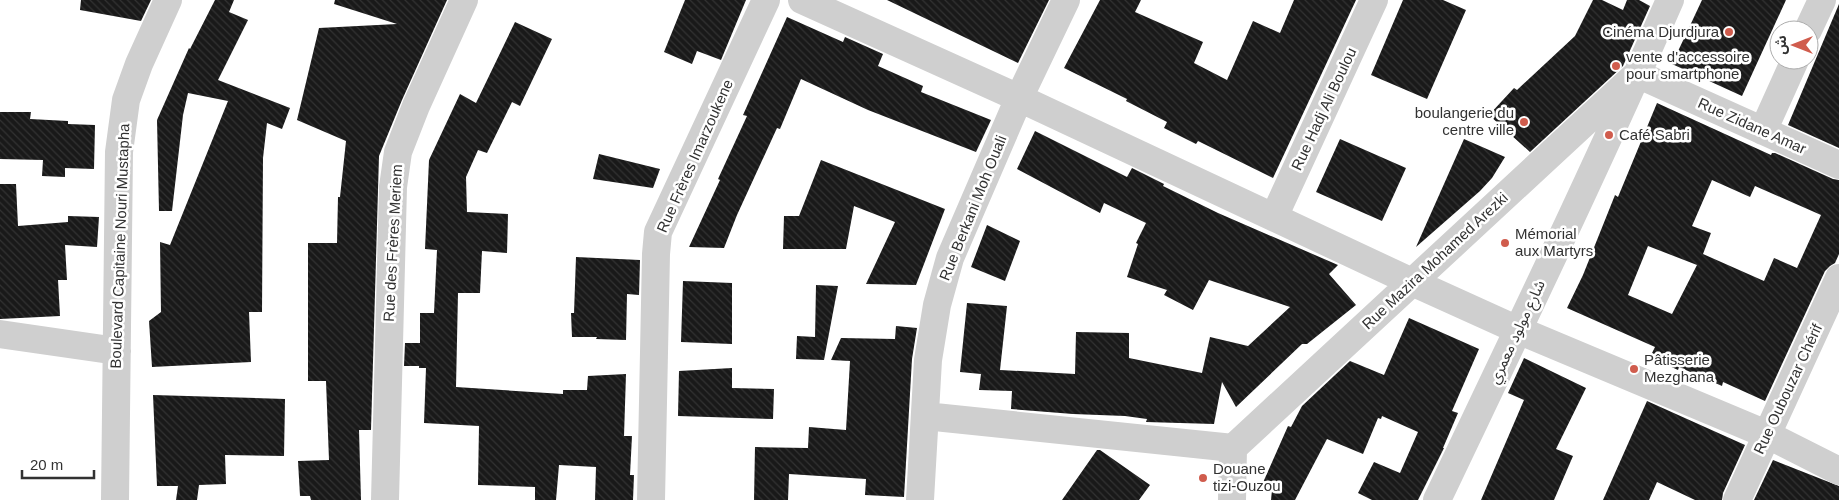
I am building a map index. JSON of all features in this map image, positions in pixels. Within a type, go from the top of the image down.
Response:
[{"type":"street","name":"Boulevard Capitaine Nouri Mustapha","points":[[115,500],[119,152],[126,100],[139,64],[168,0]]},
{"type":"street","name":"Rue des Frères Meriem","points":[[385,500],[393,187],[398,152],[416,106],[464,0]]},
{"type":"street","name":"Rue Frères Imarzoukene","points":[[651,500],[658,232],[766,0]]},
{"type":"street","points":[[802,0],[1019,98],[1412,282],[1518,330],[1766,434],[1839,471]]},
{"type":"street","name":"Rue Berkani Moh Ouali","points":[[920,500],[928,360],[937,304],[947,267],[1019,98],[1066,0]]},
{"type":"street","name":"Rue Hadj Ali Boulou","points":[[1274,217],[1374,0]]},
{"type":"street","name":"شارع مولود معمري","points":[[1437,500],[1518,330],[1670,0]]},
{"type":"street","points":[[1813,20],[1822,0]]},
{"type":"street","points":[[1763,131],[1790,70]]},
{"type":"street","name":"Rue Zidane Amar","points":[[1637,74],[1839,165]]},
{"type":"street","name":"Rue Mazira Mohamed Arezki","points":[[1233,448],[1637,74]]},
{"type":"street","name":"Rue Oubouzar Chérif","points":[[1737,500],[1839,278]]},
{"type":"street","points":[[0,334],[117,352]]},
{"type":"street","points":[[925,416],[1233,448],[1232,500]]},
{"type":"building","points":[[81,0],[151,0],[141,21],[80,10]]},
{"type":"building","points":[[215,0],[234,0],[229,12],[248,20],[218,80],[290,108],[282,129],[267,123],[263,158],[262,312],[249,312],[251,362],[152,367],[149,321],[161,312],[160,242],[170,245],[228,101],[188,93],[183,115],[172,211],[159,211],[157,120],[189,48]]},
{"type":"building","points":[[335,0],[447,0],[379,156],[371,430],[359,430],[361,500],[311,500],[310,496],[300,496],[298,461],[329,460],[326,381],[308,381],[308,243],[337,243],[338,197],[340,197],[346,141],[297,120],[319,28],[397,24],[334,4]]},
{"type":"building","points":[[685,0],[746,0],[721,60],[697,51],[692,64],[664,52]]},
{"type":"building","points":[[887,0],[1049,0],[1018,63]]},
{"type":"building","points":[[1100,0],[1141,0],[1135,12],[1203,42],[1194,63],[1227,80],[1253,21],[1280,33],[1294,0],[1356,0],[1273,178],[1198,141],[1196,144],[1164,128],[1167,122],[1126,101],[1127,99],[1064,68]]},
{"type":"building","points":[[1403,0],[1443,0],[1466,10],[1427,99],[1371,75]]},
{"type":"building","points":[[1593,0],[1602,0],[1623,10],[1627,0],[1639,0],[1650,6],[1623,66],[1530,152],[1489,115],[1514,88],[1517,90],[1575,36]]},
{"type":"building","name":"Cinéma Djurdjura","points":[[1702,0],[1786,0],[1777,20],[1769,20],[1769,37],[1742,96],[1672,64]]},
{"type":"building","points":[[1839,4],[1839,148],[1788,125],[1811,70],[1819,70],[1819,51]]},
{"type":"building","points":[[787,17],[843,42],[845,37],[883,54],[878,66],[923,86],[921,92],[991,120],[976,152],[868,110],[801,79],[780,129],[777,128],[737,215],[724,248],[689,247],[720,180],[718,179],[747,116],[743,115]]},
{"type":"building","points":[[515,22],[552,39],[520,106],[512,102],[487,153],[478,150],[466,177],[467,212],[508,214],[507,253],[482,251],[480,293],[458,293],[456,387],[563,394],[563,390],[587,390],[588,376],[626,374],[624,436],[632,436],[630,475],[634,475],[633,500],[595,500],[596,467],[559,465],[556,500],[535,500],[535,487],[478,485],[479,426],[424,423],[426,368],[404,366],[405,343],[420,343],[420,313],[434,313],[437,250],[425,249],[429,160],[460,94],[476,103]]},
{"type":"building","points":[[1657,103],[1771,155],[1775,153],[1839,180],[1839,254],[1835,263],[1825,271],[1765,401],[1723,382],[1722,386],[1679,367],[1678,370],[1650,357],[1655,347],[1567,308],[1583,275],[1615,195],[1618,197]],"holes":[[[1712,180],[1750,197],[1755,186],[1821,215],[1797,268],[1774,258],[1764,281],[1703,254],[1711,233],[1692,226]],[[1648,246],[1697,265],[1672,314],[1628,295]]]},
{"type":"building","points":[[0,112],[31,112],[30,119],[68,121],[68,124],[95,125],[94,169],[65,168],[65,177],[42,176],[43,160],[0,159]]},
{"type":"building","points":[[1035,131],[1127,177],[1132,168],[1164,184],[1163,186],[1218,213],[1338,265],[1329,274],[1356,305],[1307,344],[1302,344],[1236,407],[1222,382],[1214,424],[1146,422],[1147,419],[1125,416],[1011,409],[1012,391],[979,390],[981,374],[960,372],[967,303],[1007,306],[1000,370],[1075,374],[1076,332],[1129,333],[1129,358],[1202,373],[1210,337],[1248,346],[1290,307],[1209,280],[1193,310],[1164,295],[1167,290],[1127,277],[1138,244],[1136,243],[1146,223],[1104,203],[1100,213],[1017,169]]},
{"type":"building","points":[[1340,139],[1406,168],[1382,221],[1316,192]]},
{"type":"building","points":[[1464,139],[1505,157],[1492,178],[1480,191],[1416,247]]},
{"type":"building","points":[[599,154],[660,169],[653,188],[593,179]]},
{"type":"building","points":[[821,160],[945,209],[916,285],[866,284],[895,222],[854,206],[846,249],[783,249],[784,216],[799,216]]},
{"type":"building","points":[[0,184],[16,184],[18,226],[68,222],[68,216],[99,217],[97,247],[65,245],[67,280],[58,280],[60,316],[0,319]]},
{"type":"building","points":[[987,225],[1020,241],[1005,281],[971,267]]},
{"type":"building","points":[[576,257],[640,260],[639,295],[627,294],[626,340],[572,337],[571,313],[574,313]]},
{"type":"building","points":[[683,281],[732,283],[732,344],[681,342]]},
{"type":"building","points":[[816,285],[838,286],[824,360],[796,359],[797,336],[815,337]]},
{"type":"building","points":[[1409,318],[1479,349],[1452,411],[1458,413],[1444,448],[1418,500],[1372,500],[1358,493],[1374,462],[1400,473],[1418,432],[1382,416],[1381,419],[1378,418],[1363,454],[1327,439],[1295,500],[1271,500],[1272,490],[1261,487],[1288,426],[1291,427],[1302,406],[1350,361],[1384,375]]},
{"type":"building","points":[[896,326],[917,328],[912,359],[904,497],[865,495],[866,479],[789,474],[788,500],[754,500],[755,447],[808,448],[809,427],[846,430],[850,361],[831,360],[841,338],[895,339]]},
{"type":"building","points":[[1524,358],[1586,388],[1556,449],[1573,456],[1554,500],[1481,500],[1524,400],[1508,393]]},
{"type":"building","points":[[732,368],[732,388],[774,389],[773,419],[678,416],[679,371]]},
{"type":"building","points":[[153,395],[285,399],[284,456],[225,455],[226,484],[199,485],[197,500],[176,500],[178,486],[157,486]]},
{"type":"building","points":[[1647,401],[1745,445],[1723,493],[1722,500],[1695,500],[1657,482],[1649,500],[1603,500]]},
{"type":"building","points":[[1097,450],[1100,450],[1150,485],[1139,500],[1062,500]]},
{"type":"building","points":[[1773,460],[1839,486],[1839,500],[1754,500]]},
{"type":"place","name":"Cinéma Djurdjura","points":[[1729,32]]},
{"type":"place","name":"vente d'accessoire pour smartphone","points":[[1616,66]]},
{"type":"place","name":"boulangerie du centre ville","points":[[1524,122]]},
{"type":"place","name":"Café Sabri","points":[[1609,135]]},
{"type":"place","name":"Mémorial aux Martyrs","points":[[1505,243]]},
{"type":"place","name":"Pâtisserie Mezghana","points":[[1634,369]]},
{"type":"place","name":"Douane tizi-Ouzou","points":[[1203,478]]}]
